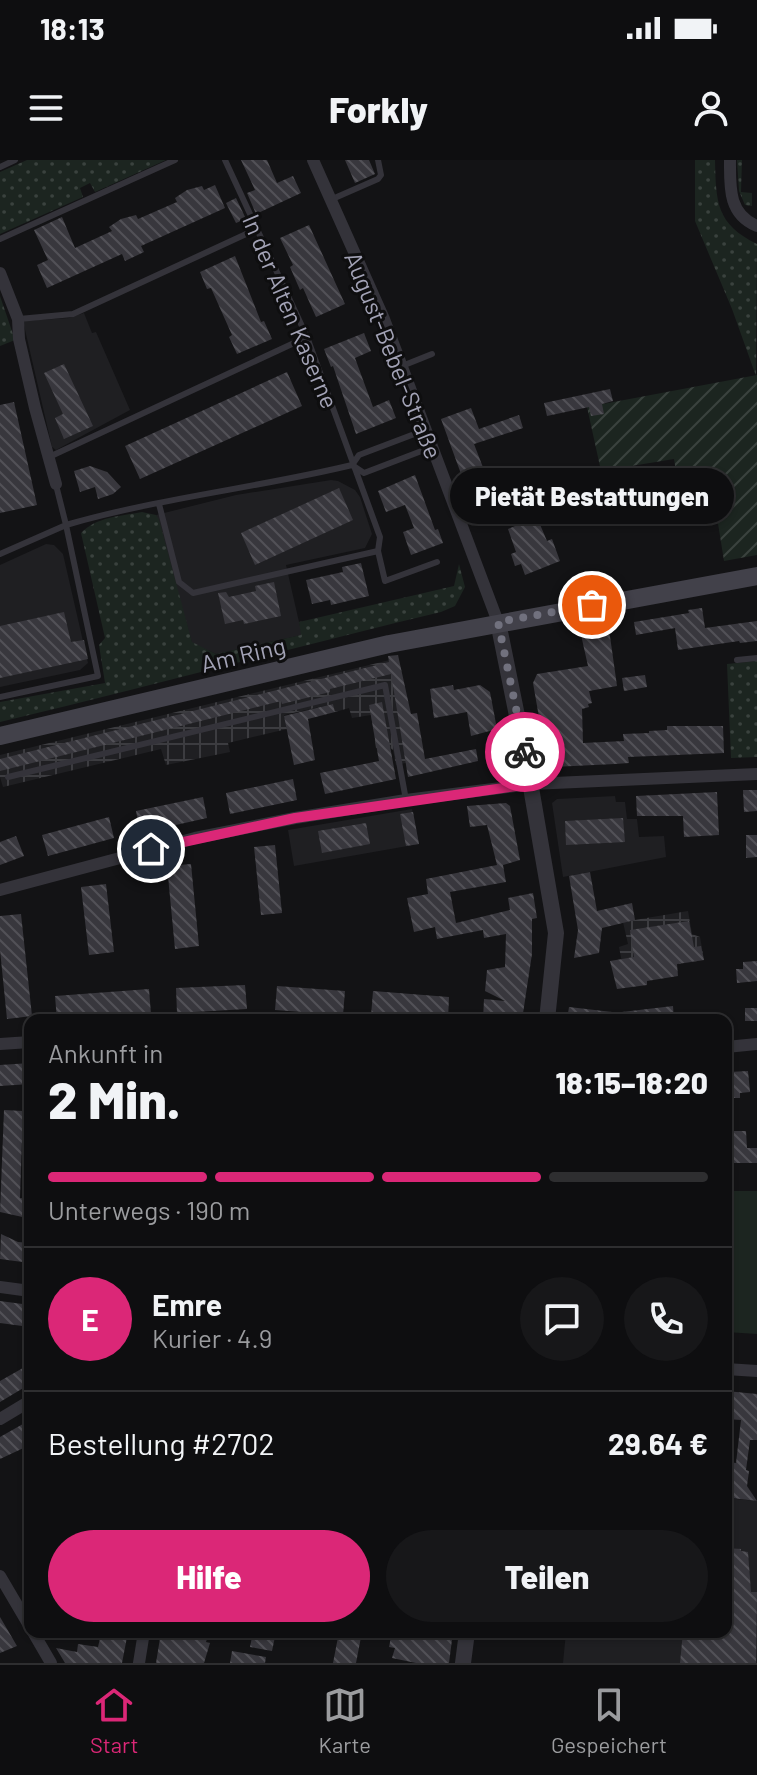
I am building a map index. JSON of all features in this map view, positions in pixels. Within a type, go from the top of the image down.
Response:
[{"type":"main road","name":"Am Ring","points":[[0,736],[389,644],[757,576]]},
{"type":"street","name":"August-Bebel-Straße","points":[[313,160],[402,366],[498,622],[531,784],[556,933],[548,1014]]},
{"type":"street","points":[[730,160],[730,188],[734,205],[747,222],[757,226]]},
{"type":"street","points":[[0,273],[18,319],[21,349],[56,484]]},
{"type":"street","points":[[0,890],[195,838],[406,800],[531,784],[757,774]]},
{"type":"street","points":[[0,1044],[24,1042]]},
{"type":"street","points":[[732,1046],[757,1044]]},
{"type":"street","points":[[0,1287],[24,1290]]},
{"type":"street","points":[[732,1369],[757,1371]]},
{"type":"street","points":[[0,1419],[24,1405]]},
{"type":"street","points":[[0,1576],[24,1616]]},
{"type":"street","points":[[37,1638],[51,1663]]},
{"type":"street","points":[[139,1663],[143,1638]]},
{"type":"street","points":[[463,1663],[466,1638]]},
{"type":"lane","points":[[0,167],[15,160]]},
{"type":"lane","points":[[0,239],[175,160]]},
{"type":"lane","name":"In der Alten Kaserne","points":[[225,160],[307,337],[380,537],[378,551],[385,581],[437,562]]},
{"type":"lane","points":[[330,200],[378,179],[381,175],[378,160]]},
{"type":"lane","points":[[18,319],[73,314],[257,229]]},
{"type":"lane","points":[[48,458],[307,337]]},
{"type":"lane","points":[[402,366],[432,354]]},
{"type":"lane","points":[[0,554],[66,525],[104,514],[352,465],[359,455],[425,430]]},
{"type":"lane","points":[[352,465],[364,473],[432,447]]},
{"type":"lane","points":[[0,697],[98,676],[56,484]]},
{"type":"lane","points":[[159,504],[179,582],[193,593],[378,551]]},
{"type":"lane","points":[[737,660],[757,658]]},
{"type":"lane","points":[[8,777],[385,685],[406,800]]},
{"type":"shaded area","points":[[27,160],[166,160],[95,192],[90,183],[80,188],[83,197],[0,234],[0,172]]},
{"type":"shaded area","points":[[695,160],[715,160],[718,200],[726,220],[757,244],[756,376],[695,221]]},
{"type":"shaded area","points":[[737,160],[742,160],[741,192],[752,193],[752,206],[745,205],[739,191]]},
{"type":"shaded area","points":[[0,296],[15,340],[0,346]]},
{"type":"shaded area","points":[[84,313],[92,333],[96,332],[130,410],[56,450],[52,447],[23,321],[69,318]]},
{"type":"shaded area","points":[[757,375],[757,555],[724,561],[713,492],[680,496],[674,459],[601,471],[587,407]]},
{"type":"shaded area","points":[[331,480],[355,490],[372,534],[365,548],[286,565],[302,635],[216,654],[192,643],[156,515],[236,495]]},
{"type":"shaded area","points":[[142,512],[156,515],[159,520],[192,642],[216,654],[301,635],[299,622],[454,586],[459,564],[465,587],[455,606],[441,612],[0,722],[0,702],[105,683],[99,645],[105,638],[81,533],[101,520]]},
{"type":"shaded area","points":[[46,544],[54,545],[63,554],[88,663],[80,670],[0,687],[0,565]]},
{"type":"shaded area","points":[[398,658],[419,760],[396,765],[393,750],[388,746],[376,748],[371,715],[352,718],[349,708],[335,712],[333,704],[284,715],[287,729],[228,743],[230,752],[166,765],[161,749],[3,787],[0,755]]},
{"type":"shaded area","points":[[757,661],[757,757],[731,758],[727,664]]},
{"type":"shaded area","points":[[615,796],[616,802],[625,802],[627,819],[637,819],[639,837],[664,836],[666,857],[563,877],[552,803],[557,799]]},
{"type":"shaded area","points":[[412,809],[419,844],[294,866],[288,830]]},
{"type":"shaded area","points":[[688,911],[692,934],[700,937],[704,960],[624,973],[619,947],[628,944],[623,922]]},
{"type":"shaded area","points":[[732,1191],[757,1191],[757,1334],[732,1332]]},
{"type":"shaded area","points":[[732,1499],[757,1501],[757,1663],[563,1663],[565,1638],[732,1638]]},
{"type":"building","points":[[241,160],[267,160],[277,183],[293,176],[301,193],[256,214],[247,193],[255,190]]},
{"type":"building","points":[[345,160],[369,160],[375,174],[355,183]]},
{"type":"building","points":[[215,185],[225,208],[141,246],[144,252],[125,261],[122,254],[47,288],[37,265],[48,260],[34,230],[62,217],[75,248],[112,231],[109,227],[121,219],[136,215],[138,219],[177,202],[175,198],[187,190],[202,186],[204,190]]},
{"type":"building","points":[[236,198],[246,219],[236,223],[226,203]]},
{"type":"building","points":[[309,225],[345,304],[316,317],[303,288],[300,290],[290,267],[293,265],[280,238]]},
{"type":"building","points":[[235,256],[261,322],[264,321],[272,339],[237,354],[211,288],[207,289],[200,272]]},
{"type":"building","points":[[364,333],[371,351],[355,358],[373,407],[389,400],[396,418],[356,434],[333,366],[324,349]]},
{"type":"building","points":[[64,364],[93,426],[64,439],[55,418],[63,414],[44,373]]},
{"type":"building","points":[[287,372],[302,406],[140,479],[125,446]]},
{"type":"building","points":[[610,389],[613,401],[602,404],[604,414],[591,416],[589,407],[547,416],[544,403]]},
{"type":"building","points":[[14,402],[37,505],[0,513],[0,405]]},
{"type":"building","points":[[471,408],[479,429],[519,415],[523,428],[474,444],[494,496],[472,504],[441,419]]},
{"type":"building","points":[[90,466],[107,472],[121,487],[113,494],[98,499],[95,487],[80,492],[74,471]]},
{"type":"building","points":[[636,470],[640,488],[629,490],[625,473]]},
{"type":"building","points":[[415,475],[435,530],[438,529],[443,543],[411,555],[403,532],[414,528],[405,505],[386,512],[378,491]]},
{"type":"building","points":[[339,488],[353,520],[255,565],[241,533]]},
{"type":"building","points":[[533,508],[547,541],[552,539],[560,561],[525,575],[521,564],[515,566],[511,554],[516,552],[508,529],[515,526],[511,516]]},
{"type":"building","points":[[361,563],[369,596],[331,605],[330,600],[312,604],[306,580],[343,572],[342,567]]},
{"type":"building","points":[[274,582],[281,616],[244,624],[243,620],[225,624],[218,593],[226,592],[229,597],[256,591],[255,586]]},
{"type":"building","points":[[702,608],[705,628],[757,621],[757,641],[678,650],[675,628],[636,635],[634,622]]},
{"type":"building","points":[[64,612],[71,642],[84,640],[88,659],[0,678],[0,626]]},
{"type":"building","points":[[608,622],[617,686],[589,691],[592,703],[582,709],[583,743],[624,741],[623,734],[667,730],[667,726],[723,726],[724,753],[628,757],[629,763],[615,764],[553,767],[547,763],[533,683],[537,674],[588,666],[579,626]]},
{"type":"building","points":[[398,655],[411,714],[417,713],[425,759],[476,749],[478,761],[408,777],[391,674],[282,704],[281,701],[0,771],[0,759],[389,662],[388,656]]},
{"type":"building","points":[[645,675],[647,687],[624,691],[622,678]]},
{"type":"building","points":[[453,685],[454,690],[480,685],[490,692],[497,729],[471,736],[467,712],[434,718],[430,689]]},
{"type":"building","points":[[382,702],[396,779],[325,794],[320,773],[379,761],[369,705]]},
{"type":"building","points":[[333,704],[335,712],[308,719],[315,760],[294,765],[284,716]]},
{"type":"building","points":[[293,779],[297,800],[230,814],[226,793]]},
{"type":"building","points":[[743,790],[757,790],[757,811],[744,812]]},
{"type":"building","points":[[717,792],[719,835],[684,837],[683,816],[637,816],[636,796]]},
{"type":"building","points":[[203,797],[207,818],[140,833],[136,811]]},
{"type":"building","points":[[506,803],[510,806],[520,860],[503,865],[506,882],[450,892],[456,923],[510,910],[508,898],[533,893],[537,918],[532,919],[532,954],[523,1014],[483,1014],[484,999],[505,1001],[485,991],[487,970],[505,967],[506,934],[484,938],[483,930],[437,939],[435,927],[414,932],[407,898],[428,894],[426,879],[497,865],[487,825],[470,827],[467,806]]},
{"type":"building","points":[[413,812],[419,844],[406,846],[400,814]]},
{"type":"building","points":[[109,817],[114,838],[48,856],[42,835]]},
{"type":"building","points":[[623,818],[625,842],[566,845],[565,821]]},
{"type":"building","points":[[366,823],[370,844],[322,853],[318,831]]},
{"type":"building","points":[[746,835],[757,835],[757,857],[746,858]]},
{"type":"building","points":[[16,836],[24,856],[0,865],[0,842]]},
{"type":"building","points":[[275,845],[282,913],[261,915],[254,847]]},
{"type":"building","points":[[191,864],[199,946],[175,949],[167,866]]},
{"type":"building","points":[[590,872],[597,911],[632,903],[635,920],[602,928],[599,953],[574,958],[578,930],[569,876]]},
{"type":"building","points":[[106,884],[114,952],[89,955],[81,887]]},
{"type":"building","points":[[21,914],[32,1014],[24,1014],[24,1017],[7,1019],[0,916]]},
{"type":"building","points":[[689,921],[694,947],[701,946],[704,960],[677,964],[678,976],[617,989],[610,961],[634,957],[630,930]]},
{"type":"building","points":[[757,961],[757,981],[737,983],[736,969],[743,969],[743,962]]},
{"type":"building","points":[[245,985],[247,1009],[177,1013],[176,988]]},
{"type":"building","points":[[277,986],[345,991],[343,1014],[275,1010]]},
{"type":"building","points":[[149,989],[151,1014],[56,1014],[55,996]]},
{"type":"building","points":[[373,991],[449,997],[448,1014],[371,1014]]},
{"type":"building","points":[[673,1006],[674,1014],[622,1014]]},
{"type":"building","points":[[569,1007],[612,1012],[612,1014],[568,1014]]},
{"type":"building","points":[[745,1008],[757,1008],[757,1021],[745,1021]]},
{"type":"building","points":[[24,1063],[24,1084],[0,1086],[0,1065]]},
{"type":"building","points":[[748,1071],[750,1092],[740,1093],[740,1098],[732,1098],[732,1072]]},
{"type":"building","points":[[4,1110],[23,1111],[20,1198],[24,1198],[24,1217],[0,1212]]},
{"type":"building","points":[[732,1131],[746,1131],[747,1148],[757,1148],[757,1163],[732,1163]]},
{"type":"building","points":[[1,1234],[24,1242],[24,1262],[0,1259]]},
{"type":"building","points":[[0,1301],[24,1304],[24,1326],[0,1323]]},
{"type":"building","points":[[24,1367],[24,1388],[0,1402],[0,1381]]},
{"type":"building","points":[[732,1392],[757,1394],[757,1440],[750,1440],[746,1470],[749,1471],[747,1486],[757,1501],[732,1498],[732,1463],[736,1463],[741,1420],[732,1419]]},
{"type":"building","points":[[24,1423],[24,1448],[0,1459],[0,1437]]},
{"type":"building","points":[[732,1548],[748,1552],[751,1592],[757,1592],[756,1663],[680,1663],[682,1638],[732,1638]]},
{"type":"building","points":[[0,1617],[17,1646],[0,1653]]},
{"type":"building","points":[[100,1638],[127,1638],[122,1663],[65,1663],[56,1648],[77,1652],[78,1644],[98,1647]]},
{"type":"building","points":[[160,1638],[207,1638],[206,1642],[210,1643],[204,1663],[156,1663]]},
{"type":"building","points":[[252,1638],[275,1638],[272,1651],[250,1647]]},
{"type":"building","points":[[338,1638],[361,1638],[356,1663],[333,1663]]},
{"type":"building","points":[[391,1638],[452,1638],[449,1663],[416,1663],[392,1658],[395,1648],[389,1647]]},
{"type":"building","points":[[232,1651],[266,1657],[265,1663],[230,1663]]},
{"type":"way so far","points":[[525,752],[498,622],[592,605]]},
{"type":"place","name":"Pietät Bestattungen","points":[[592,605]]},
{"type":"route","points":[[151,849],[295,818],[531,784],[525,752]]}]
